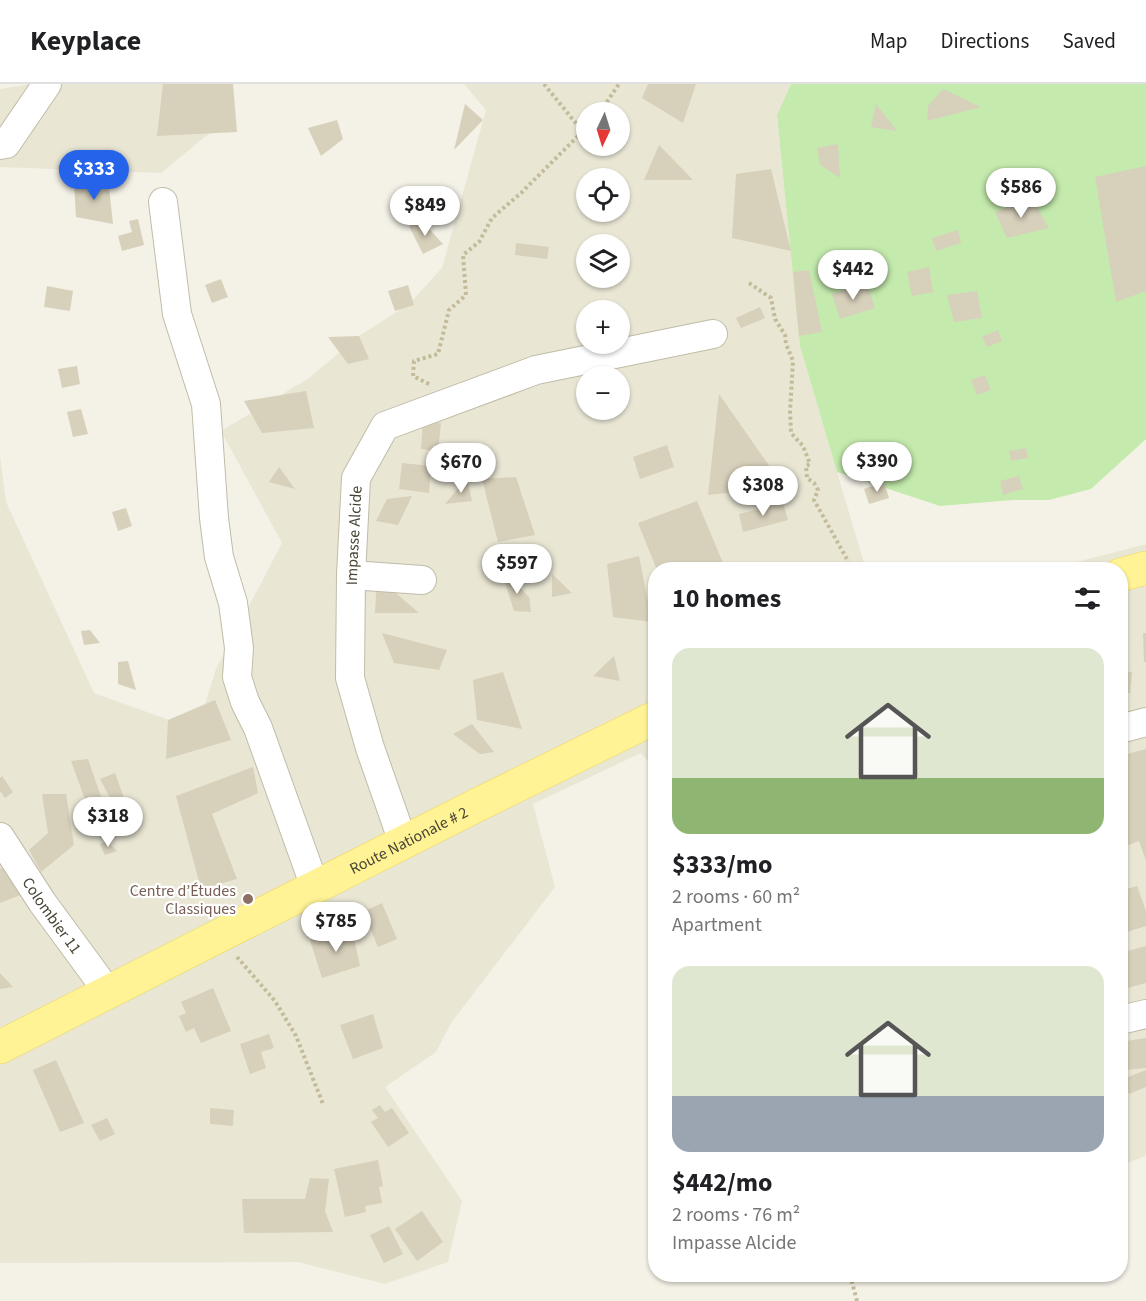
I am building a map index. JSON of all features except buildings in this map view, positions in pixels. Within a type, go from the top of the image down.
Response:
[{"type":"main road","points":[[1128,574],[1146,568]]},
{"type":"main road","name":"Route Nationale # 2","points":[[0,1047],[403,842],[648,721]]},
{"type":"street","points":[[0,145],[6,144],[47,84]]},
{"type":"street","points":[[163,202],[177,314],[206,404],[219,557],[233,603],[239,648],[237,677],[245,702],[258,728],[315,887]]},
{"type":"street","name":"Impasse Alcide","points":[[403,842],[370,748],[350,678],[351,575],[356,478],[385,426],[536,370],[713,334]]},
{"type":"street","points":[[351,575],[423,580]]},
{"type":"street","points":[[1128,727],[1146,722]]},
{"type":"street","name":"Colombier 11","points":[[0,837],[42,902],[108,992]]},
{"type":"street","points":[[1128,1018],[1146,1014]]},
{"type":"path","points":[[544,84],[576,120]]},
{"type":"path","points":[[607,102],[620,84]]},
{"type":"path","points":[[435,408],[429,383],[413,376],[414,362],[438,354],[449,310],[466,295],[463,255],[479,242],[492,218],[521,194],[576,139]]},
{"type":"path","points":[[749,283],[771,298],[775,319],[785,335],[793,361],[791,433],[803,446],[810,464],[806,466],[807,478],[818,490],[814,500],[848,562]]},
{"type":"path","points":[[218,937],[275,1001],[296,1036],[323,1104]]},
{"type":"path","points":[[852,1282],[856,1301]]},
{"type":"shaded area","points":[[31,84],[228,84],[228,118],[161,173],[0,167],[0,89]]},
{"type":"shaded area","points":[[464,84],[791,84],[777,115],[800,346],[864,562],[648,562],[648,762],[641,753],[533,804],[555,887],[451,1023],[436,1052],[385,1087],[462,1201],[448,1262],[385,1284],[298,1262],[0,1263],[0,456],[6,502],[94,693],[197,730],[216,669],[282,543],[221,431],[309,378],[359,336],[409,304],[442,268],[486,110]]},
{"type":"shaded area","points":[[1146,544],[1146,1156],[1128,1162],[1128,562],[1077,562]]},
{"type":"green space","points":[[791,84],[1146,84],[1146,439],[1091,489],[1049,500],[1013,500],[940,506],[837,472],[800,346],[777,115]]},
{"type":"place","name":"Centre d’Études Classiques","points":[[248,899]]}]
